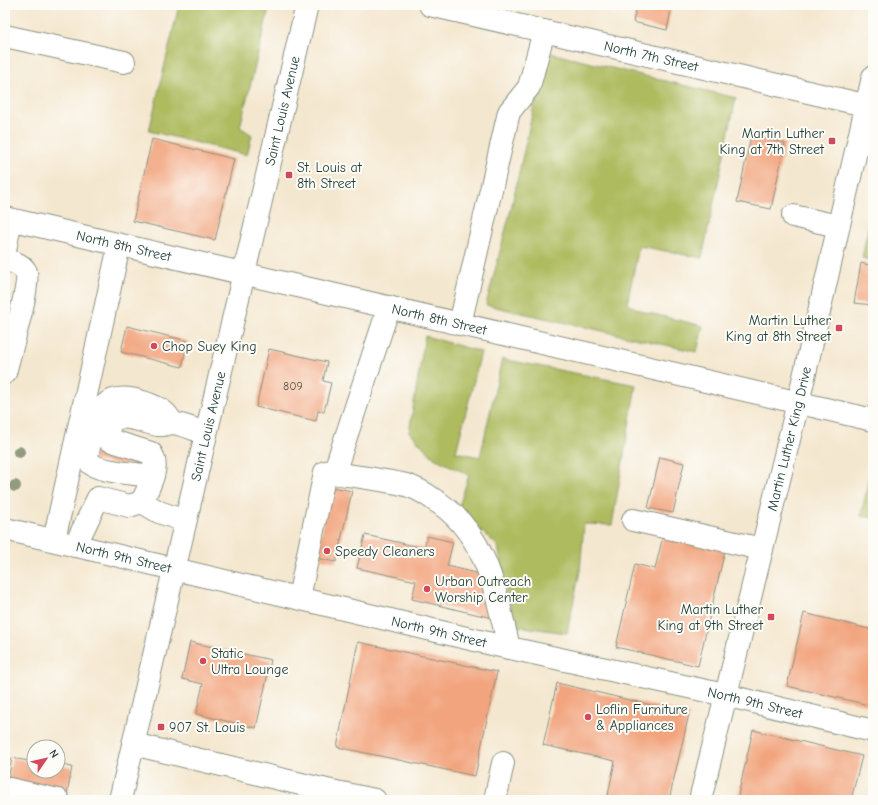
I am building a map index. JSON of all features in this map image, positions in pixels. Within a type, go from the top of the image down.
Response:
[{"type":"street","name":"Saint Louis Avenue","points":[[120,800],[307,5]]},
{"type":"street","name":"North 7th Street","points":[[430,5],[870,106]]},
{"type":"street","points":[[460,324],[509,112],[529,87],[544,31]]},
{"type":"street","points":[[5,36],[124,62]]},
{"type":"street","name":"Martin Luther King Drive","points":[[700,800],[798,403],[838,226],[870,106],[873,77]]},
{"type":"street","points":[[793,216],[838,226]]},
{"type":"street","name":"North 8th Street","points":[[8,219],[243,275],[389,307],[873,420]]},
{"type":"street","points":[[5,250],[8,219]]},
{"type":"street","points":[[54,540],[119,246]]},
{"type":"street","points":[[5,259],[20,265],[26,273],[26,290],[5,373]]},
{"type":"street","points":[[334,473],[389,307]]},
{"type":"street","points":[[152,476],[111,470],[93,465],[88,460],[87,455],[98,415],[110,401],[126,397],[162,409],[168,414],[172,423]]},
{"type":"street","points":[[142,502],[155,467],[154,458],[151,453],[109,440],[108,436],[110,424],[120,417],[159,426],[172,423],[206,433]]},
{"type":"street","points":[[299,598],[325,472],[407,486],[422,492],[449,508],[468,530],[483,555],[494,583],[510,648]]},
{"type":"street","points":[[75,546],[98,498],[129,506],[142,502],[159,512],[185,521]]},
{"type":"street","points":[[633,520],[762,549]]},
{"type":"street","name":"North 9th Street","points":[[5,529],[510,648],[725,695],[873,731]]},
{"type":"street","points":[[133,744],[321,794],[375,800]]},
{"type":"street","points":[[495,800],[503,763]]},
{"type":"street","points":[[5,788],[58,800]]},
{"type":"green space","points":[[179,5],[270,5],[240,127],[252,135],[247,155],[149,131]]},
{"type":"green space","points":[[546,52],[736,98],[702,258],[639,246],[627,304],[645,312],[703,326],[697,352],[486,305],[510,213]]},
{"type":"green space","points":[[873,205],[873,261],[862,258]]},
{"type":"green space","points":[[425,336],[481,352],[456,452],[480,457],[502,359],[636,385],[612,525],[584,524],[580,571],[567,633],[516,626],[505,586],[498,546],[469,520],[459,506],[469,475],[434,458],[409,432]]},
{"type":"green space","points":[[873,458],[873,518],[861,516]]},
{"type":"building","points":[[637,5],[672,5],[667,30],[633,22]]},
{"type":"building","points":[[751,136],[785,143],[771,209],[737,202]]},
{"type":"building","points":[[152,139],[234,159],[215,240],[133,221]]},
{"type":"building","points":[[861,263],[873,266],[873,305],[854,303]]},
{"type":"building","name":"Chop Suey King","points":[[127,326],[188,341],[182,367],[121,352]]},
{"type":"building","points":[[269,349],[327,362],[323,381],[331,383],[324,412],[318,411],[316,421],[256,407]]},
{"type":"building","points":[[96,446],[140,455],[138,469],[93,460]]},
{"type":"building","points":[[660,457],[684,463],[673,513],[648,508]]},
{"type":"building","points":[[332,487],[352,491],[336,562],[316,558]]},
{"type":"building","points":[[365,535],[424,548],[427,536],[453,542],[447,566],[480,574],[492,618],[412,599],[416,581],[357,568]]},
{"type":"building","points":[[663,536],[725,550],[698,666],[616,647],[635,564],[655,569]]},
{"type":"building","points":[[804,613],[873,630],[873,706],[787,686]]},
{"type":"building","points":[[190,642],[271,660],[256,728],[196,714],[203,684],[182,679]]},
{"type":"building","points":[[358,642],[497,672],[475,776],[337,747]]},
{"type":"building","points":[[557,683],[689,714],[669,800],[607,800],[615,761],[543,745]]},
{"type":"building","points":[[753,730],[862,756],[851,800],[737,800]]},
{"type":"building","points":[[12,758],[26,761],[26,779],[66,779],[66,766],[72,767],[67,794],[8,781]]},
{"type":"place","name":"Martin Luther King at 7th Street","points":[[832,141]]},
{"type":"place","name":"St. Louis at 8th Street","points":[[289,175]]},
{"type":"place","name":"Martin Luther King at 8th Street","points":[[839,328]]},
{"type":"place","name":"Chop Suey King","points":[[154,346]]},
{"type":"place","name":"Speedy Cleaners","points":[[327,551]]},
{"type":"place","name":"Urban Outreach Worship Center","points":[[427,589]]},
{"type":"place","name":"Martin Luther King at 9th Street","points":[[771,617]]},
{"type":"place","name":"Static Ultra Lounge","points":[[203,661]]},
{"type":"place","name":"Loflin Furniture & Appliances","points":[[588,717]]},
{"type":"place","name":"907 St. Louis","points":[[161,727]]}]
